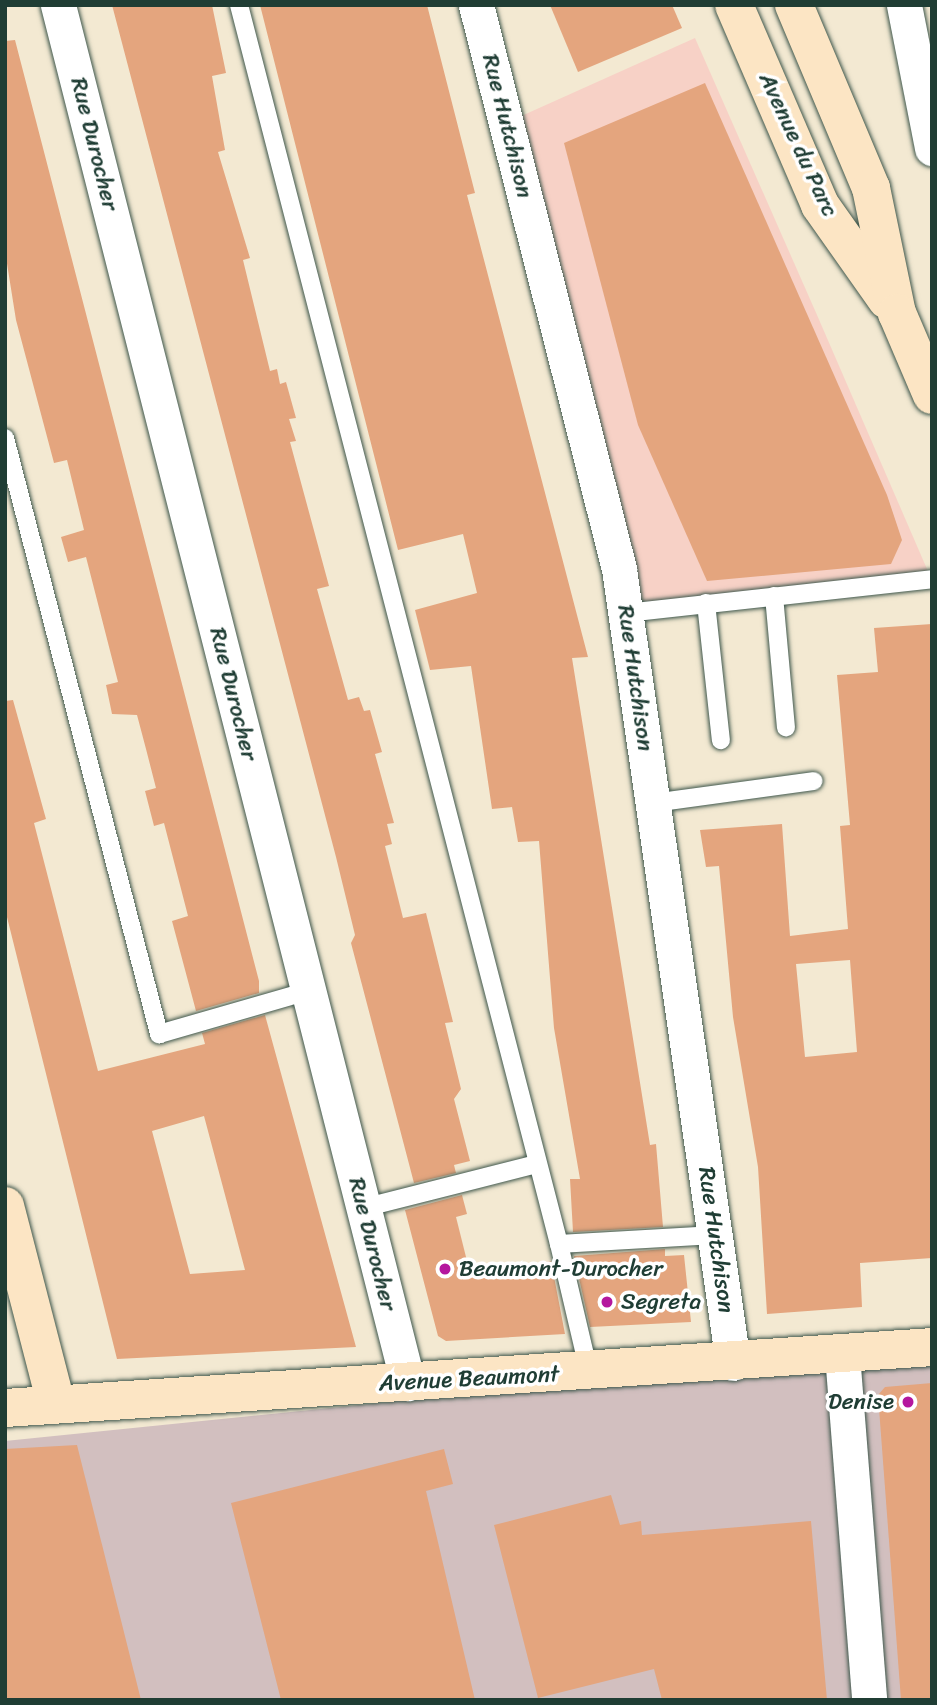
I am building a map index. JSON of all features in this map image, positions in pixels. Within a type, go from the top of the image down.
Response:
[{"type":"street","name":"Rue Durocher","points":[[58,5],[408,1383]]},
{"type":"street","name":"Rue Hutchison","points":[[476,5],[626,613],[733,1363]]},
{"type":"street","name":"Avenue du Parc","points":[[734,5],[820,205],[897,313]]},
{"type":"street","name":"Avenue du Parc","points":[[794,5],[871,188],[897,313],[932,395]]},
{"type":"street","points":[[904,5],[932,148]]},
{"type":"street","points":[[5,1206],[57,1403]]},
{"type":"street","name":"Avenue Beaumont","points":[[5,1408],[733,1363],[932,1347]]},
{"type":"street","points":[[842,1354],[869,1700]]},
{"type":"lane","points":[[239,5],[559,1244],[589,1372]]},
{"type":"lane","points":[[5,438],[159,1034],[308,991]]},
{"type":"lane","points":[[626,613],[932,579]]},
{"type":"lane","points":[[774,596],[786,727]]},
{"type":"lane","points":[[706,603],[721,740]]},
{"type":"lane","points":[[653,803],[813,781]]},
{"type":"lane","points":[[363,1208],[537,1164]]},
{"type":"lane","points":[[559,1244],[715,1235]]},
{"type":"shaded area","points":[[695,38],[930,576],[625,607],[506,123]]},
{"type":"shaded area","points":[[932,1347],[932,1700],[5,1700],[5,1441]]},
{"type":"building","points":[[112,5],[212,5],[226,73],[212,76],[225,150],[218,152],[250,258],[243,260],[270,371],[277,369],[280,384],[286,382],[296,418],[289,419],[296,441],[290,442],[329,586],[317,589],[348,700],[359,697],[364,711],[370,710],[382,752],[375,754],[394,823],[387,824],[392,844],[385,846],[403,918],[426,913],[453,1022],[445,1023],[461,1089],[454,1099],[470,1161],[454,1165],[456,1173],[414,1183],[351,943],[355,935],[336,857]]},
{"type":"building","points":[[260,5],[427,5],[475,193],[467,195],[588,657],[572,658],[650,1145],[656,1144],[663,1227],[573,1232],[570,1179],[580,1179],[554,1028],[539,841],[518,842],[512,807],[492,809],[471,666],[430,670],[415,610],[477,593],[463,534],[398,550]]},
{"type":"building","points":[[550,5],[672,5],[682,28],[578,72]]},
{"type":"building","points":[[15,40],[259,981],[259,993],[196,1011],[172,921],[188,916],[164,823],[154,826],[145,791],[156,788],[146,749],[137,715],[112,714],[106,685],[118,682],[86,557],[68,562],[61,537],[84,530],[67,460],[54,463],[16,320],[5,251],[5,41]]},
{"type":"building","points":[[705,83],[887,495],[902,540],[891,564],[707,581],[638,425],[564,143]]},
{"type":"building","points":[[932,624],[932,1258],[860,1263],[862,1307],[767,1314],[758,1167],[733,1017],[719,866],[706,867],[700,830],[782,824],[790,936],[848,929],[840,826],[850,825],[837,675],[878,672],[874,628]],"holes":[[[850,960],[857,1052],[805,1057],[796,964]]]},
{"type":"building","points":[[13,700],[46,819],[34,823],[98,1071],[205,1044],[202,1033],[265,1015],[356,1347],[117,1359],[5,909],[5,701]],"holes":[[[204,1116],[245,1270],[190,1274],[152,1131]]]},
{"type":"building","name":"Beaumont-Durocher","points":[[462,1195],[467,1214],[456,1217],[471,1277],[551,1261],[565,1334],[446,1341],[438,1336],[405,1210]]},
{"type":"building","points":[[665,1249],[665,1256],[684,1255],[691,1322],[590,1327],[574,1256]]},
{"type":"building","points":[[932,1383],[932,1700],[901,1700],[878,1395],[885,1387]]},
{"type":"building","points":[[77,1445],[141,1700],[5,1700],[5,1449]]},
{"type":"building","points":[[444,1449],[453,1484],[426,1491],[475,1700],[281,1700],[231,1503]]},
{"type":"building","points":[[611,1495],[620,1525],[641,1521],[642,1535],[811,1521],[827,1700],[662,1700],[654,1669],[538,1698],[494,1525]]},
{"type":"place","name":"Beaumont-Durocher","points":[[445,1269]]},
{"type":"place","name":"Segreta","points":[[607,1302]]},
{"type":"place","name":"Denise","points":[[908,1402]]}]
